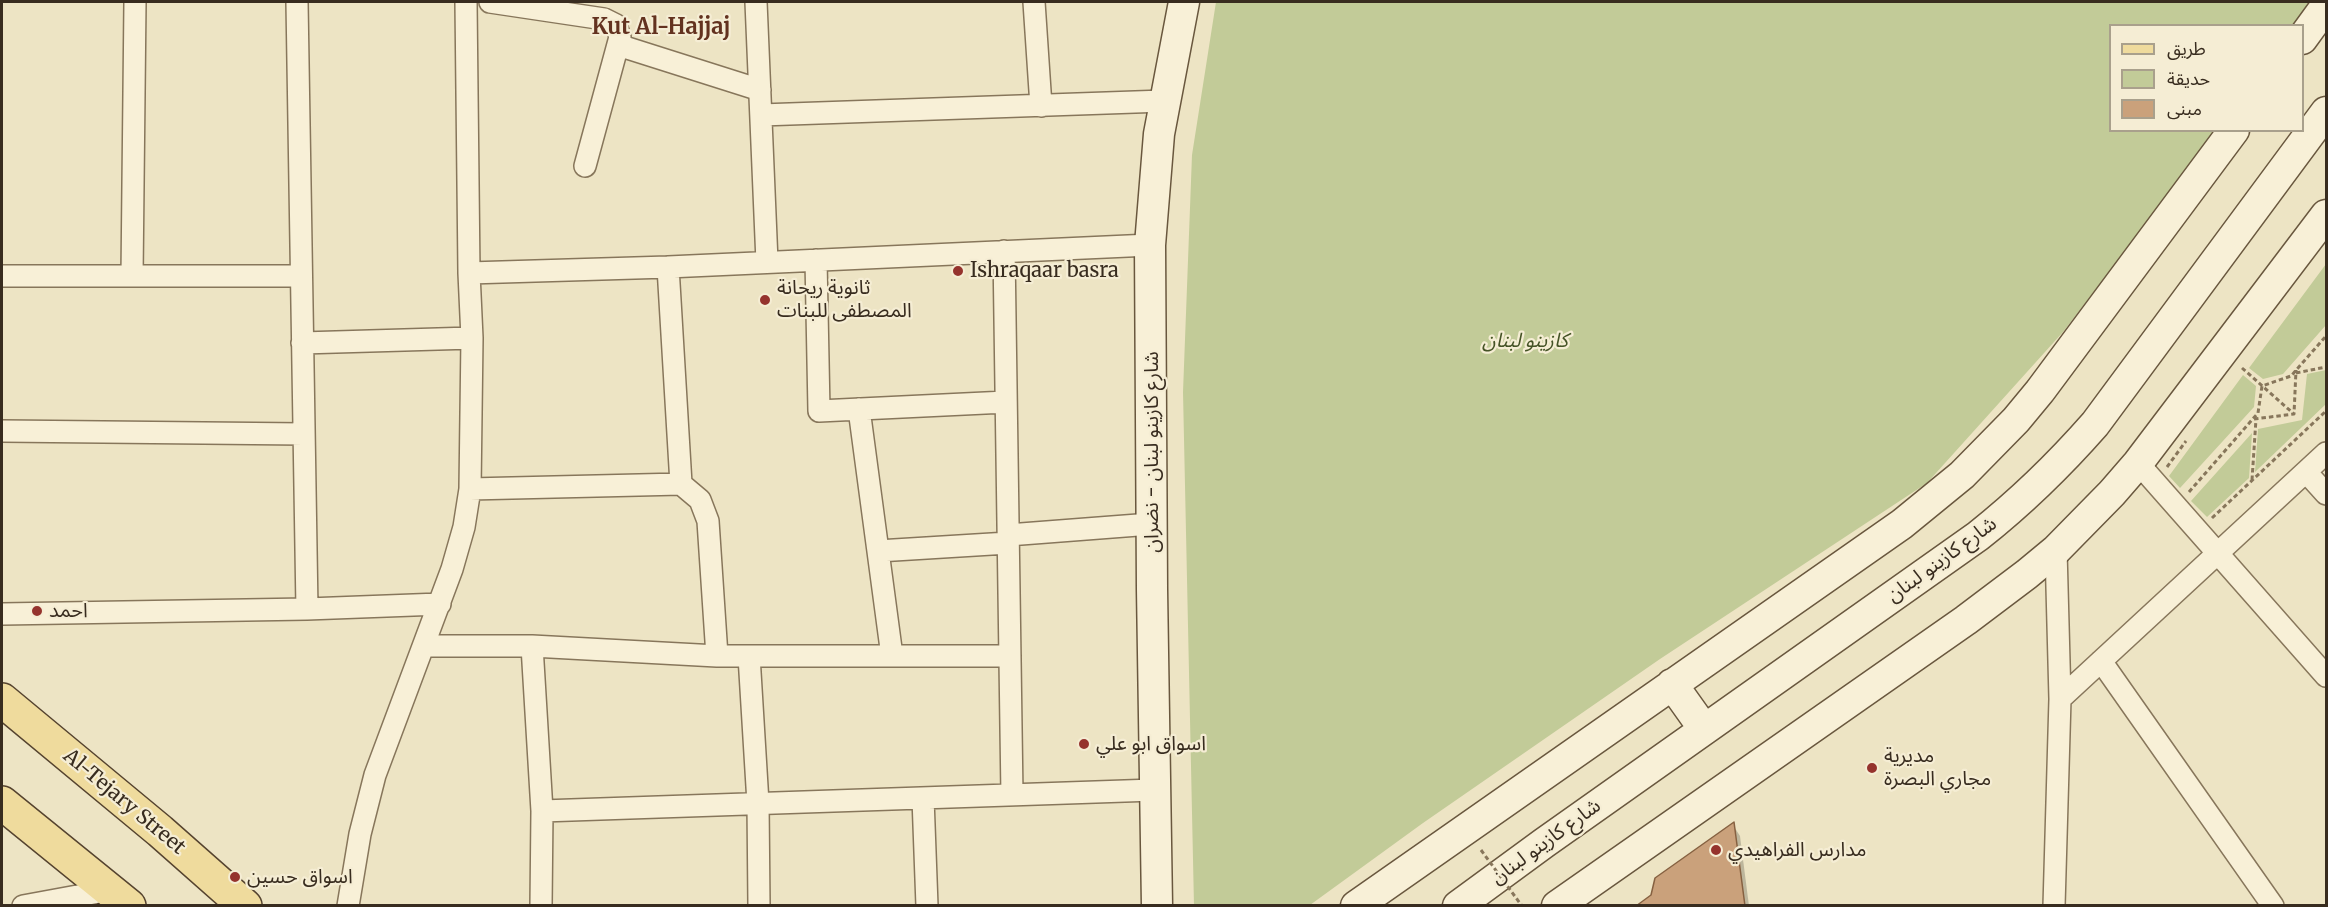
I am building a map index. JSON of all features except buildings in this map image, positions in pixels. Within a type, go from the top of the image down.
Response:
[{"type":"main road","name":"شارع كازينو لبنان - نضران","points":[[1156,906],[1150,245],[1159,134],[1184,2]]},
{"type":"main road","points":[[2304,36],[2326,6]]},
{"type":"main road","name":"شارع كازينو لبنان","points":[[1458,906],[1978,536],[2040,483],[2089,431],[2120,392],[2326,112]]},
{"type":"main road","points":[[1356,906],[1902,524],[1962,475],[1990,448],[2040,391],[2233,132]]},
{"type":"main road","points":[[1557,906],[1966,620],[2056,550],[2085,522],[2152,467],[2326,215]]},
{"type":"main road","points":[[1672,684],[1704,729]]},
{"type":"main road","name":"Al-Tejary Street","points":[[2,700],[160,831],[245,906]]},
{"type":"main road","points":[[2,803],[119,898]]},
{"type":"street","points":[[132,276],[135,2]]},
{"type":"street","points":[[297,2],[307,609]]},
{"type":"street","points":[[348,906],[360,834],[375,775],[440,604],[464,527],[470,489],[472,338],[469,273],[466,2]]},
{"type":"street","points":[[490,2],[611,21],[616,25],[619,31],[618,45],[585,166]]},
{"type":"street","points":[[756,2],[767,262]]},
{"type":"street","points":[[1034,2],[1041,106]]},
{"type":"street","points":[[618,45],[760,90]]},
{"type":"street","points":[[761,115],[1164,101]]},
{"type":"street","points":[[469,273],[668,267],[1150,245]]},
{"type":"street","points":[[1004,251],[1012,795]]},
{"type":"street","points":[[816,260],[819,411],[1006,402]]},
{"type":"street","points":[[668,267],[681,484]]},
{"type":"street","points":[[2,276],[301,276]]},
{"type":"street","points":[[302,343],[472,338]]},
{"type":"street","points":[[859,409],[892,656]]},
{"type":"street","points":[[2,431],[304,434]]},
{"type":"street","points":[[2060,699],[2326,453]]},
{"type":"street","points":[[2152,467],[2218,555],[2326,676]]},
{"type":"street","points":[[2307,473],[2326,494]]},
{"type":"street","points":[[470,489],[681,484],[700,500],[708,521],[717,656]]},
{"type":"street","points":[[878,551],[1151,524]]},
{"type":"street","points":[[2054,906],[2060,699],[2056,550]]},
{"type":"street","points":[[2,614],[307,609],[440,604]]},
{"type":"street","points":[[424,646],[532,646],[717,656],[1010,656]]},
{"type":"street","points":[[532,646],[542,811],[541,906]]},
{"type":"street","points":[[749,656],[758,803],[759,906]]},
{"type":"street","points":[[2101,661],[2273,906]]},
{"type":"street","points":[[542,811],[1154,790]]},
{"type":"street","points":[[922,798],[927,906]]},
{"type":"street","points":[[23,906],[119,898]]},
{"type":"path","points":[[2262,386],[2291,376],[2326,336]]},
{"type":"path","points":[[2243,366],[2241,368],[2294,414]]},
{"type":"path","points":[[2296,372],[2326,367]]},
{"type":"path","points":[[2294,414],[2296,372]]},
{"type":"path","points":[[2183,499],[2254,419],[2258,413],[2262,386]]},
{"type":"path","points":[[2206,524],[2326,411]]},
{"type":"path","points":[[2254,419],[2294,414]]},
{"type":"path","points":[[2252,481],[2254,419]]},
{"type":"path","points":[[2152,467],[2189,438]]},
{"type":"path","points":[[1481,850],[1522,906]]},
{"type":"green space","name":"كازينو لبنان","points":[[1216,2],[2314,2],[2297,24],[2109,24],[2109,132],[2216,132],[2063,332],[1927,483],[1660,659],[1423,823],[1310,905],[1194,906],[1183,392],[1192,155]]},
{"type":"green space","points":[[2326,264],[2326,325],[2283,374],[2263,379],[2249,368]]},
{"type":"green space","points":[[2326,370],[2326,404],[2255,472],[2258,429],[2302,420],[2307,374]]},
{"type":"green space","points":[[2243,375],[2256,386],[2254,407],[2180,488],[2169,476]]},
{"type":"green space","points":[[2252,433],[2249,478],[2207,517],[2191,501]]},
{"type":"place","name":"Ishraqaar basra","points":[[958,271]]},
{"type":"place","name":"ثانوية ريحانة المصطفى للبنات","points":[[765,300]]},
{"type":"place","name":"احمد","points":[[37,611]]},
{"type":"place","name":"اسواق ابو علي","points":[[1084,744]]},
{"type":"place","name":"مديرية مجاري البصرة","points":[[1872,768]]},
{"type":"place","name":"مدارس الفراهيدي","points":[[1716,850]]},
{"type":"place","name":"اسواق حسين","points":[[235,877]]},
{"type":"district","name":"Kut Al-Hajjaj","points":[[661,28]]}]
